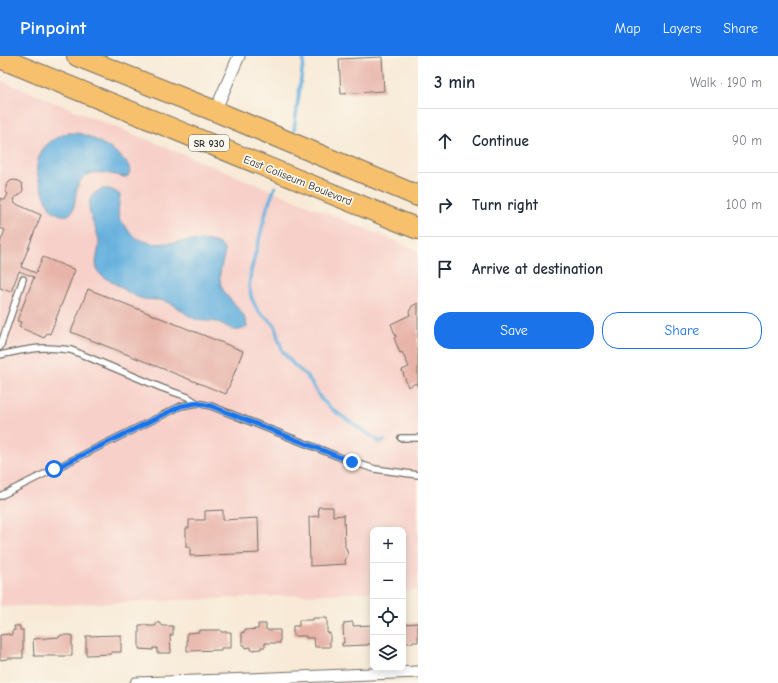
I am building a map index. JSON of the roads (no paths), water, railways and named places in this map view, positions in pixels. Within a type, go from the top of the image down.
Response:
[{"type":"highway","name":"SR 930","points":[[77,56],[418,196]]},
{"type":"highway","name":"East Coliseum Boulevard","points":[[0,58],[418,229]]},
{"type":"street","points":[[215,112],[239,56]]},
{"type":"street","points":[[136,683],[368,679],[418,672]]},
{"type":"lane","points":[[0,347],[23,279]]},
{"type":"lane","points":[[0,355],[45,348],[71,350],[162,388],[188,397],[197,403],[211,406],[352,462],[375,469],[418,475]]},
{"type":"lane","points":[[0,496],[181,406],[197,403]]},
{"type":"lane","points":[[401,438],[418,438]]},
{"type":"water","points":[[68,133],[78,133],[101,143],[117,153],[128,165],[130,171],[128,176],[125,177],[98,172],[89,174],[82,178],[78,184],[72,211],[68,215],[62,215],[53,211],[49,206],[39,180],[37,166],[40,154],[45,146],[54,139]]},
{"type":"water","points":[[103,189],[112,190],[120,195],[118,211],[120,220],[129,232],[139,239],[159,244],[204,241],[214,242],[221,245],[225,252],[220,273],[221,287],[242,313],[247,327],[239,330],[233,330],[217,322],[195,319],[167,301],[137,297],[104,278],[98,271],[96,263],[99,240],[89,208],[90,199],[94,194]]},
{"type":"waterway","points":[[294,130],[304,56]]},
{"type":"waterway","points":[[275,187],[267,208],[251,271],[249,287],[252,299],[258,311],[275,325],[283,352],[294,365],[307,376],[321,399],[333,410],[371,436],[380,442],[384,441]]}]
